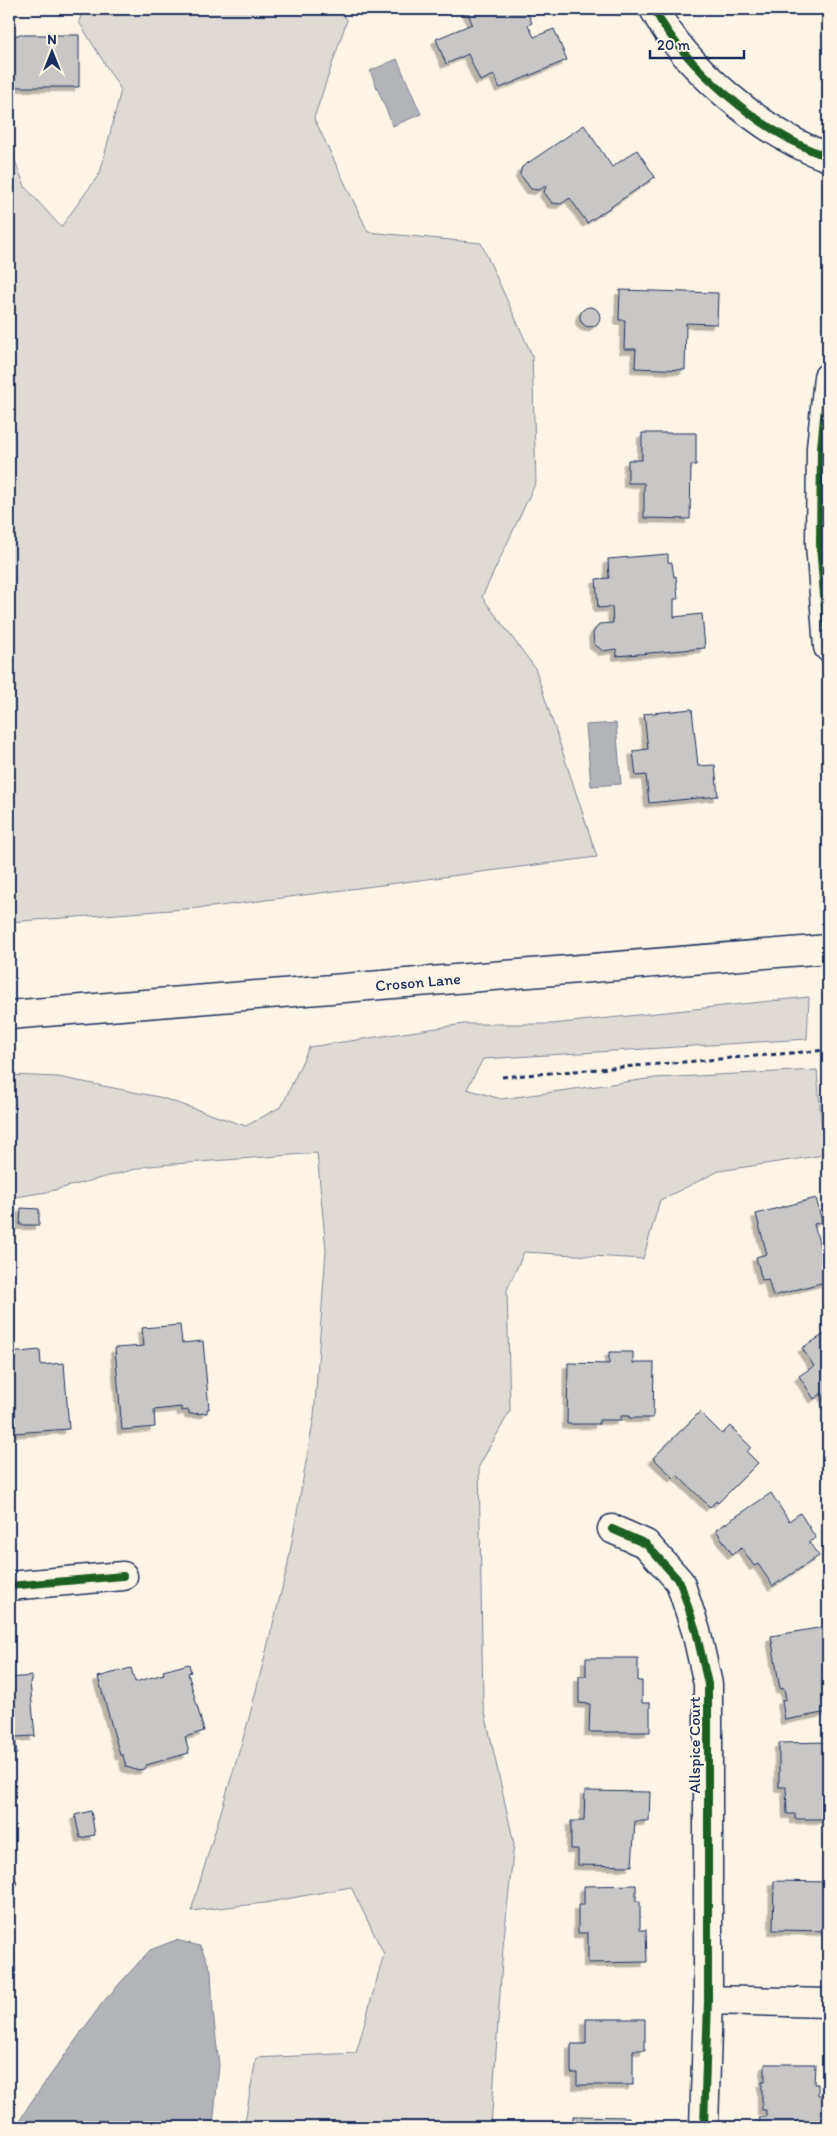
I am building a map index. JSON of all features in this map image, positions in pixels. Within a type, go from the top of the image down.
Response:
[{"type":"street","points":[[654,9],[688,57],[723,92],[768,127],[828,157]]},
{"type":"street","points":[[828,377],[821,448],[820,544],[828,647]]},
{"type":"street","name":"Croson Lane","points":[[9,1015],[828,948]]},
{"type":"street","name":"Allspice Court","points":[[612,1529],[646,1544],[680,1582],[696,1631],[708,1684],[708,2000],[704,2127]]},
{"type":"street","points":[[9,1586],[123,1576]]},
{"type":"street","points":[[708,2000],[828,2004]]},
{"type":"path","points":[[502,1077],[828,1050]]},
{"type":"shaded area","points":[[83,9],[339,9],[347,20],[314,118],[368,232],[481,243],[532,355],[536,482],[482,597],[535,668],[597,857],[212,907],[9,922],[9,145],[25,187],[61,227],[100,173],[121,90],[79,22]]},
{"type":"shaded area","points":[[397,59],[421,114],[393,126],[370,71]]},
{"type":"shaded area","points":[[616,723],[621,784],[591,786],[586,725]]},
{"type":"shaded area","points":[[809,997],[807,1039],[483,1059],[467,1089],[501,1099],[655,1078],[817,1070],[824,1155],[719,1171],[660,1200],[643,1259],[524,1252],[507,1290],[510,1411],[479,1466],[483,1704],[514,1844],[503,1947],[491,2127],[244,2127],[256,2058],[356,2053],[384,1954],[351,1887],[265,1903],[191,1911],[248,1722],[287,1569],[314,1417],[326,1250],[317,1153],[148,1166],[47,1192],[9,1198],[9,1075],[58,1077],[159,1097],[246,1126],[282,1106],[309,1047],[464,1024],[552,1024]]},
{"type":"shaded area","points":[[176,1940],[200,1946],[211,1970],[213,2012],[219,2065],[213,2127],[16,2127],[29,2105],[103,2002],[150,1950]]},
{"type":"building","points":[[467,9],[526,9],[532,23],[528,25],[534,37],[554,29],[567,60],[500,88],[494,75],[480,81],[468,54],[446,64],[436,39],[472,24]]},
{"type":"building","points":[[13,35],[79,35],[79,87],[13,87]]},
{"type":"building","points":[[584,125],[612,167],[637,150],[655,177],[587,223],[570,198],[561,204],[552,203],[544,192],[547,185],[539,190],[531,189],[520,174],[522,167]]},
{"type":"building","points":[[620,290],[718,293],[717,324],[686,323],[685,370],[635,368],[636,349],[624,349],[625,320],[619,320]]},
{"type":"building","points":[[590,307],[597,310],[600,317],[597,324],[590,327],[583,324],[580,317],[583,310]]},
{"type":"building","points":[[642,433],[696,433],[696,465],[691,465],[690,519],[644,518],[644,483],[628,483],[628,460],[642,460]]},
{"type":"building","points":[[668,554],[668,562],[672,563],[674,577],[676,576],[678,599],[674,599],[674,617],[702,614],[705,648],[617,656],[616,649],[603,651],[594,644],[593,633],[599,624],[613,623],[612,607],[598,608],[596,579],[609,578],[608,559]]},
{"type":"building","points":[[692,709],[698,766],[715,765],[718,796],[649,803],[646,775],[636,776],[633,751],[648,749],[644,714]]},
{"type":"building","points":[[816,1198],[822,1222],[814,1224],[820,1247],[827,1244],[828,1248],[828,1281],[773,1296],[768,1279],[762,1280],[756,1257],[767,1254],[756,1214]]},
{"type":"building","points":[[21,1208],[39,1209],[39,1225],[20,1225]]},
{"type":"building","points":[[180,1325],[182,1343],[203,1341],[209,1409],[207,1409],[207,1413],[189,1414],[189,1410],[182,1411],[181,1407],[154,1410],[155,1427],[122,1430],[115,1348],[144,1346],[142,1328]]},
{"type":"building","points":[[828,1332],[828,1403],[822,1393],[814,1399],[799,1376],[814,1366],[802,1348]]},
{"type":"building","points":[[40,1350],[41,1365],[64,1363],[69,1429],[14,1433],[14,1437],[9,1437],[9,1353]]},
{"type":"building","points":[[609,1352],[633,1352],[633,1363],[654,1363],[653,1418],[621,1416],[621,1420],[599,1420],[599,1424],[567,1424],[568,1363],[609,1364]]},
{"type":"building","points":[[700,1412],[722,1434],[730,1426],[751,1447],[747,1452],[758,1463],[718,1503],[716,1501],[710,1507],[677,1475],[674,1478],[653,1458]]},
{"type":"building","points":[[771,1493],[789,1521],[800,1513],[816,1538],[809,1542],[819,1556],[773,1586],[758,1564],[754,1566],[742,1548],[732,1554],[716,1530]]},
{"type":"building","points":[[824,1627],[828,1629],[828,1712],[785,1720],[782,1700],[786,1699],[784,1688],[780,1689],[771,1636]]},
{"type":"building","points":[[586,1658],[638,1658],[638,1681],[642,1681],[642,1703],[650,1703],[650,1732],[589,1732],[590,1704],[579,1703],[579,1676],[586,1676]]},
{"type":"building","points":[[189,1664],[191,1672],[188,1673],[204,1731],[185,1737],[189,1753],[146,1765],[145,1769],[136,1770],[126,1767],[123,1755],[120,1755],[98,1677],[131,1668],[135,1682],[164,1674],[163,1671]]},
{"type":"building","points":[[32,1676],[32,1682],[30,1682],[35,1736],[15,1737],[17,1754],[9,1754],[9,1678]]},
{"type":"building","points":[[828,1742],[828,1819],[795,1819],[795,1814],[787,1814],[786,1787],[779,1787],[779,1743]]},
{"type":"building","points":[[585,1791],[650,1792],[649,1821],[635,1821],[632,1866],[578,1865],[578,1849],[571,1849],[571,1821],[584,1821]]},
{"type":"building","points":[[91,1811],[95,1835],[80,1838],[75,1815]]},
{"type":"building","points":[[13,1869],[17,1885],[9,1886],[9,1870]]},
{"type":"building","points":[[774,1881],[828,1882],[828,1931],[773,1930]]},
{"type":"building","points":[[636,1885],[636,1901],[640,1901],[640,1930],[646,1930],[647,1962],[588,1963],[588,1933],[578,1933],[578,1905],[584,1905],[584,1886]]},
{"type":"building","points":[[586,2019],[645,2019],[645,2050],[633,2050],[633,2085],[577,2085],[577,2073],[571,2073],[571,2044],[586,2044]]},
{"type":"building","points":[[765,2064],[815,2064],[814,2084],[818,2084],[818,2095],[828,2095],[828,2123],[815,2122],[815,2127],[759,2127],[760,2117],[766,2117],[766,2110],[762,2110],[762,2082],[765,2082]]},
{"type":"building","points":[[573,2116],[629,2117],[629,2127],[573,2127]]},
{"type":"cycle path","points":[[654,9],[685,54],[729,97],[779,133],[804,147],[828,157]]},
{"type":"cycle path","points":[[828,377],[821,448],[820,544],[828,647]]},
{"type":"cycle path","points":[[612,1529],[646,1544],[680,1582],[696,1631],[708,1684],[708,2000],[704,2127]]},
{"type":"cycle path","points":[[9,1586],[123,1576]]}]
